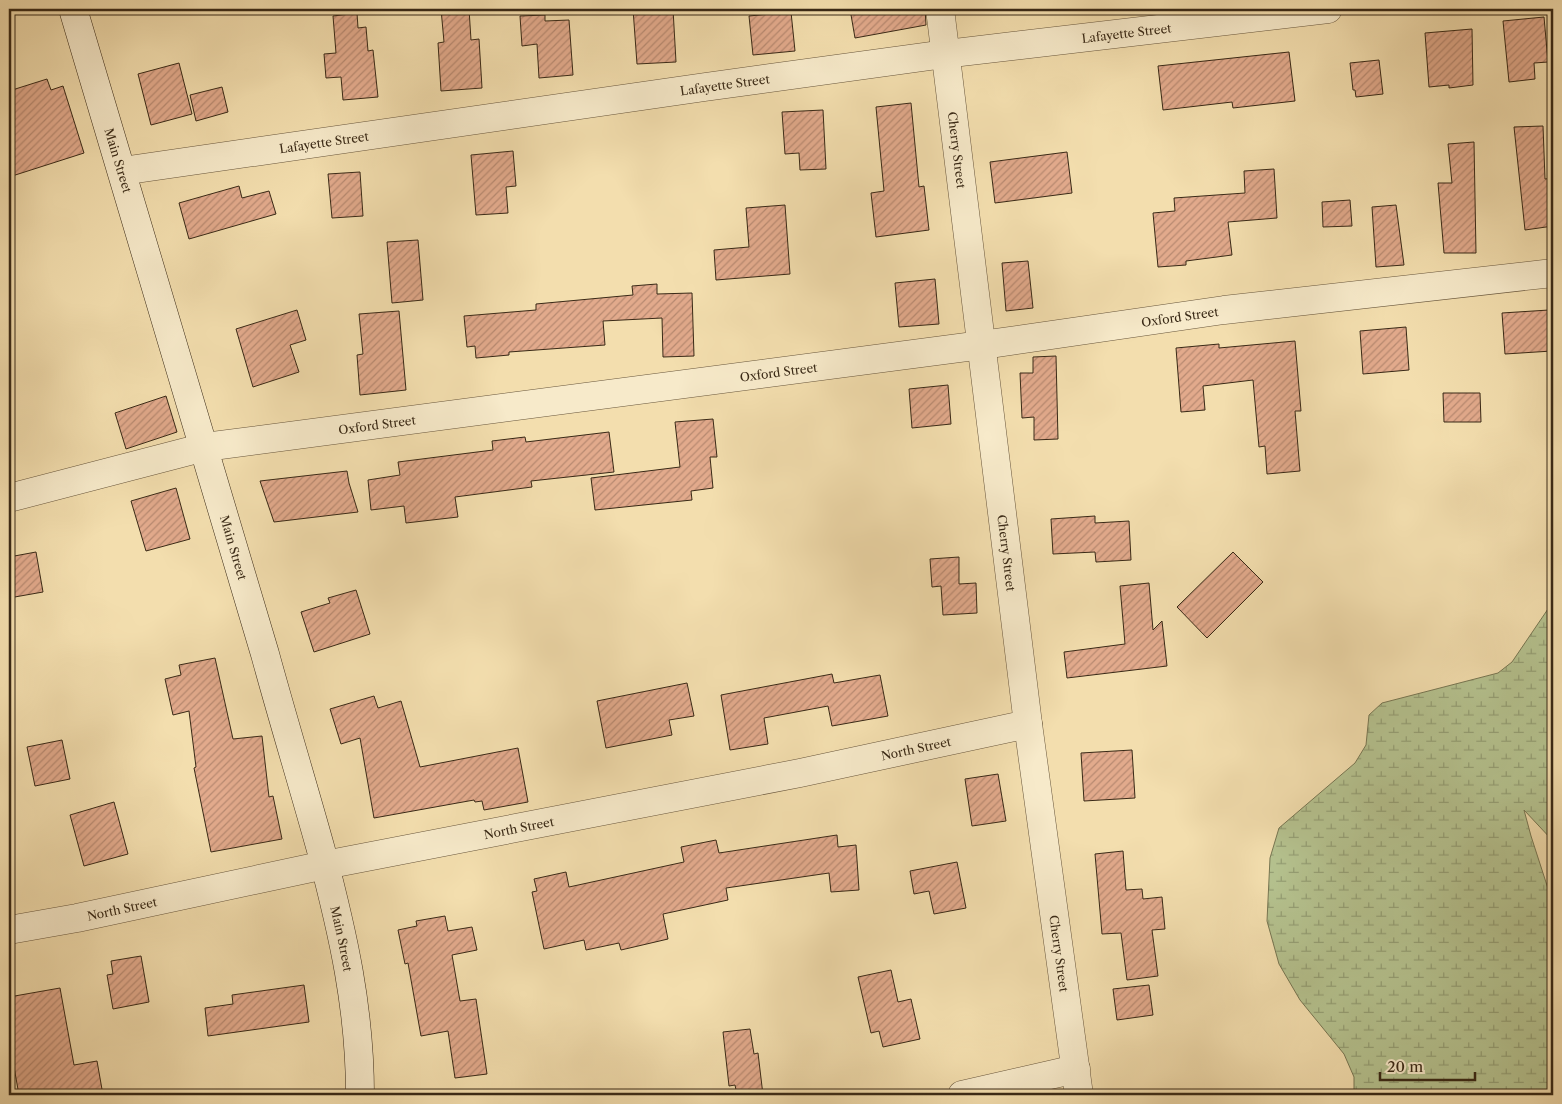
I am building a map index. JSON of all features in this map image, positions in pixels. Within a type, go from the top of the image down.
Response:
[{"type":"street","name":"Main Street","points":[[73,9],[205,447],[342,933],[354,1000],[360,1064],[360,1095]]},
{"type":"street","name":"Cherry Street","points":[[940,9],[1028,724],[1078,1082]]},
{"type":"street","name":"Lafayette Street","points":[[122,171],[705,86],[945,54],[1328,9]]},
{"type":"street","name":"Oxford Street","points":[[9,498],[205,447],[982,345],[1224,310],[1553,273]]},
{"type":"street","name":"North Street","points":[[9,930],[77,918],[324,865],[800,773],[1028,724]]},
{"type":"street","points":[[962,1095],[1078,1082]]},
{"type":"green space","points":[[1553,604],[1553,841],[1524,810],[1553,904],[1553,1095],[1354,1095],[1354,1077],[1344,1054],[1300,1000],[1279,964],[1267,921],[1270,858],[1279,828],[1355,763],[1366,745],[1369,715],[1382,703],[1498,673],[1512,662]]},
{"type":"building","points":[[441,9],[469,9],[471,40],[479,39],[482,88],[441,91],[438,43],[444,42]]},
{"type":"building","points":[[633,9],[673,9],[676,62],[637,64]]},
{"type":"building","points":[[850,9],[925,9],[926,25],[855,38]]},
{"type":"building","points":[[791,12],[795,51],[753,55],[749,16]]},
{"type":"building","points":[[357,13],[358,28],[366,27],[368,51],[373,50],[378,97],[343,100],[341,77],[326,78],[324,54],[336,53],[333,16]]},
{"type":"building","points":[[545,15],[545,21],[569,20],[573,75],[539,78],[537,44],[522,46],[520,16]]},
{"type":"building","points":[[1544,17],[1548,62],[1534,63],[1535,79],[1509,82],[1503,21]]},
{"type":"building","points":[[1472,29],[1473,85],[1449,88],[1449,85],[1429,87],[1425,33]]},
{"type":"building","points":[[1289,52],[1295,101],[1233,108],[1232,102],[1163,110],[1158,66]]},
{"type":"building","points":[[1379,60],[1383,94],[1356,97],[1355,90],[1353,90],[1350,63]]},
{"type":"building","points":[[179,63],[192,114],[151,125],[138,74]]},
{"type":"building","points":[[47,79],[51,90],[63,86],[84,153],[9,177],[9,91]]},
{"type":"building","points":[[222,87],[228,112],[196,121],[190,95]]},
{"type":"building","points":[[911,103],[919,187],[924,186],[929,230],[876,237],[871,193],[884,191],[876,107]]},
{"type":"building","points":[[823,110],[826,169],[800,170],[799,153],[785,154],[782,112]]},
{"type":"building","points":[[1543,126],[1545,179],[1553,178],[1553,226],[1525,230],[1514,127]]},
{"type":"building","points":[[1474,142],[1476,253],[1444,253],[1438,183],[1452,183],[1448,144]]},
{"type":"building","points":[[513,151],[516,186],[506,187],[508,213],[476,215],[471,155]]},
{"type":"building","points":[[1067,152],[1072,193],[995,203],[990,162]]},
{"type":"building","points":[[1274,169],[1277,218],[1228,222],[1232,255],[1186,261],[1186,265],[1158,267],[1153,213],[1175,211],[1174,198],[1245,193],[1244,171]]},
{"type":"building","points":[[360,172],[363,216],[332,218],[328,174]]},
{"type":"building","points":[[239,186],[242,198],[269,191],[276,214],[189,239],[179,203]]},
{"type":"building","points":[[1350,200],[1352,226],[1323,227],[1322,202]]},
{"type":"building","points":[[785,205],[790,274],[716,280],[714,250],[749,247],[746,208]]},
{"type":"building","points":[[1396,205],[1404,265],[1376,267],[1372,207]]},
{"type":"building","points":[[418,240],[423,300],[392,303],[387,242]]},
{"type":"building","points":[[1028,261],[1033,308],[1006,311],[1002,263]]},
{"type":"building","points":[[935,279],[939,324],[899,327],[895,283]]},
{"type":"building","points":[[657,284],[657,294],[692,293],[694,356],[663,357],[662,318],[603,321],[605,345],[509,352],[509,355],[476,358],[475,346],[467,347],[464,316],[536,310],[536,304],[633,295],[632,286]]},
{"type":"building","points":[[297,310],[306,340],[290,345],[299,372],[253,387],[236,329]]},
{"type":"building","points":[[1549,310],[1552,351],[1505,354],[1502,313]]},
{"type":"building","points":[[399,311],[406,390],[360,395],[357,355],[363,354],[359,314]]},
{"type":"building","points":[[1406,327],[1409,370],[1363,374],[1360,331]]},
{"type":"building","points":[[1295,341],[1301,411],[1295,411],[1300,471],[1267,474],[1265,446],[1259,447],[1253,380],[1203,386],[1205,410],[1181,412],[1176,348],[1219,344],[1219,348]]},
{"type":"building","points":[[1056,356],[1058,439],[1034,440],[1034,417],[1022,418],[1020,373],[1033,373],[1033,357]]},
{"type":"building","points":[[948,385],[951,424],[912,428],[909,389]]},
{"type":"building","points":[[1443,393],[1480,393],[1481,422],[1444,422]]},
{"type":"building","points":[[166,396],[177,432],[126,449],[115,413]]},
{"type":"building","points":[[713,419],[717,457],[710,457],[713,488],[691,491],[692,500],[595,510],[591,478],[680,467],[675,422]]},
{"type":"building","points":[[609,432],[614,472],[531,481],[532,487],[455,497],[458,517],[406,523],[404,506],[371,510],[368,480],[400,475],[398,462],[493,450],[492,441],[525,437],[526,442]]},
{"type":"building","points":[[347,471],[358,512],[274,522],[260,481]]},
{"type":"building","points":[[176,488],[190,539],[146,551],[131,501]]},
{"type":"building","points":[[1095,516],[1095,523],[1129,521],[1131,560],[1096,562],[1095,552],[1053,554],[1051,519]]},
{"type":"building","points":[[36,552],[43,592],[9,598],[9,557]]},
{"type":"building","points":[[1233,552],[1263,582],[1207,638],[1177,607]]},
{"type":"building","points":[[959,557],[959,584],[976,583],[977,613],[943,615],[941,586],[932,587],[930,559]]},
{"type":"building","points":[[1149,583],[1153,630],[1162,621],[1167,666],[1067,678],[1064,652],[1125,644],[1120,586]]},
{"type":"building","points":[[356,590],[370,634],[314,652],[301,612],[330,603],[328,598]]},
{"type":"building","points":[[215,658],[233,739],[262,736],[269,797],[273,796],[282,839],[211,852],[194,768],[196,767],[189,711],[173,715],[165,679],[181,675],[179,665]]},
{"type":"building","points":[[832,674],[834,683],[880,675],[888,716],[832,726],[828,706],[764,718],[768,744],[730,750],[721,695]]},
{"type":"building","points":[[687,683],[694,716],[669,720],[672,735],[606,748],[597,701]]},
{"type":"building","points":[[374,696],[378,708],[401,701],[420,767],[518,748],[528,802],[484,810],[482,801],[475,802],[474,800],[374,818],[360,738],[341,744],[330,709]]},
{"type":"building","points":[[62,740],[70,779],[35,786],[27,747]]},
{"type":"building","points":[[1132,750],[1135,798],[1084,801],[1081,753]]},
{"type":"building","points":[[998,774],[1006,821],[972,826],[965,779]]},
{"type":"building","points":[[114,802],[128,854],[84,866],[70,815]]},
{"type":"building","points":[[837,835],[838,847],[856,845],[859,890],[831,892],[829,873],[726,888],[728,900],[663,914],[668,939],[621,950],[619,943],[586,950],[584,940],[544,949],[532,892],[537,891],[534,879],[566,872],[569,887],[684,862],[681,847],[716,840],[719,853]]},
{"type":"building","points":[[1123,851],[1126,890],[1142,889],[1143,899],[1162,897],[1165,929],[1152,930],[1158,976],[1127,980],[1121,933],[1102,934],[1095,854]]},
{"type":"building","points":[[957,862],[966,908],[934,914],[929,891],[914,894],[910,871]]},
{"type":"building","points":[[445,916],[448,931],[472,927],[477,950],[452,955],[460,1001],[476,999],[487,1074],[455,1078],[448,1031],[421,1036],[408,963],[405,964],[398,930],[417,926],[416,921]]},
{"type":"building","points":[[141,956],[149,1002],[113,1009],[107,975],[113,974],[111,961]]},
{"type":"building","points":[[891,970],[898,1002],[911,999],[920,1039],[883,1047],[879,1031],[871,1033],[858,977]]},
{"type":"building","points":[[304,985],[309,1022],[208,1036],[205,1008],[233,1004],[232,995]]},
{"type":"building","points":[[1149,985],[1153,1015],[1117,1020],[1113,989]]},
{"type":"building","points":[[60,988],[74,1065],[97,1061],[103,1095],[19,1095],[9,1039],[9,997]]},
{"type":"building","points":[[750,1029],[754,1054],[758,1053],[763,1095],[737,1095],[735,1085],[729,1086],[723,1032]]}]
